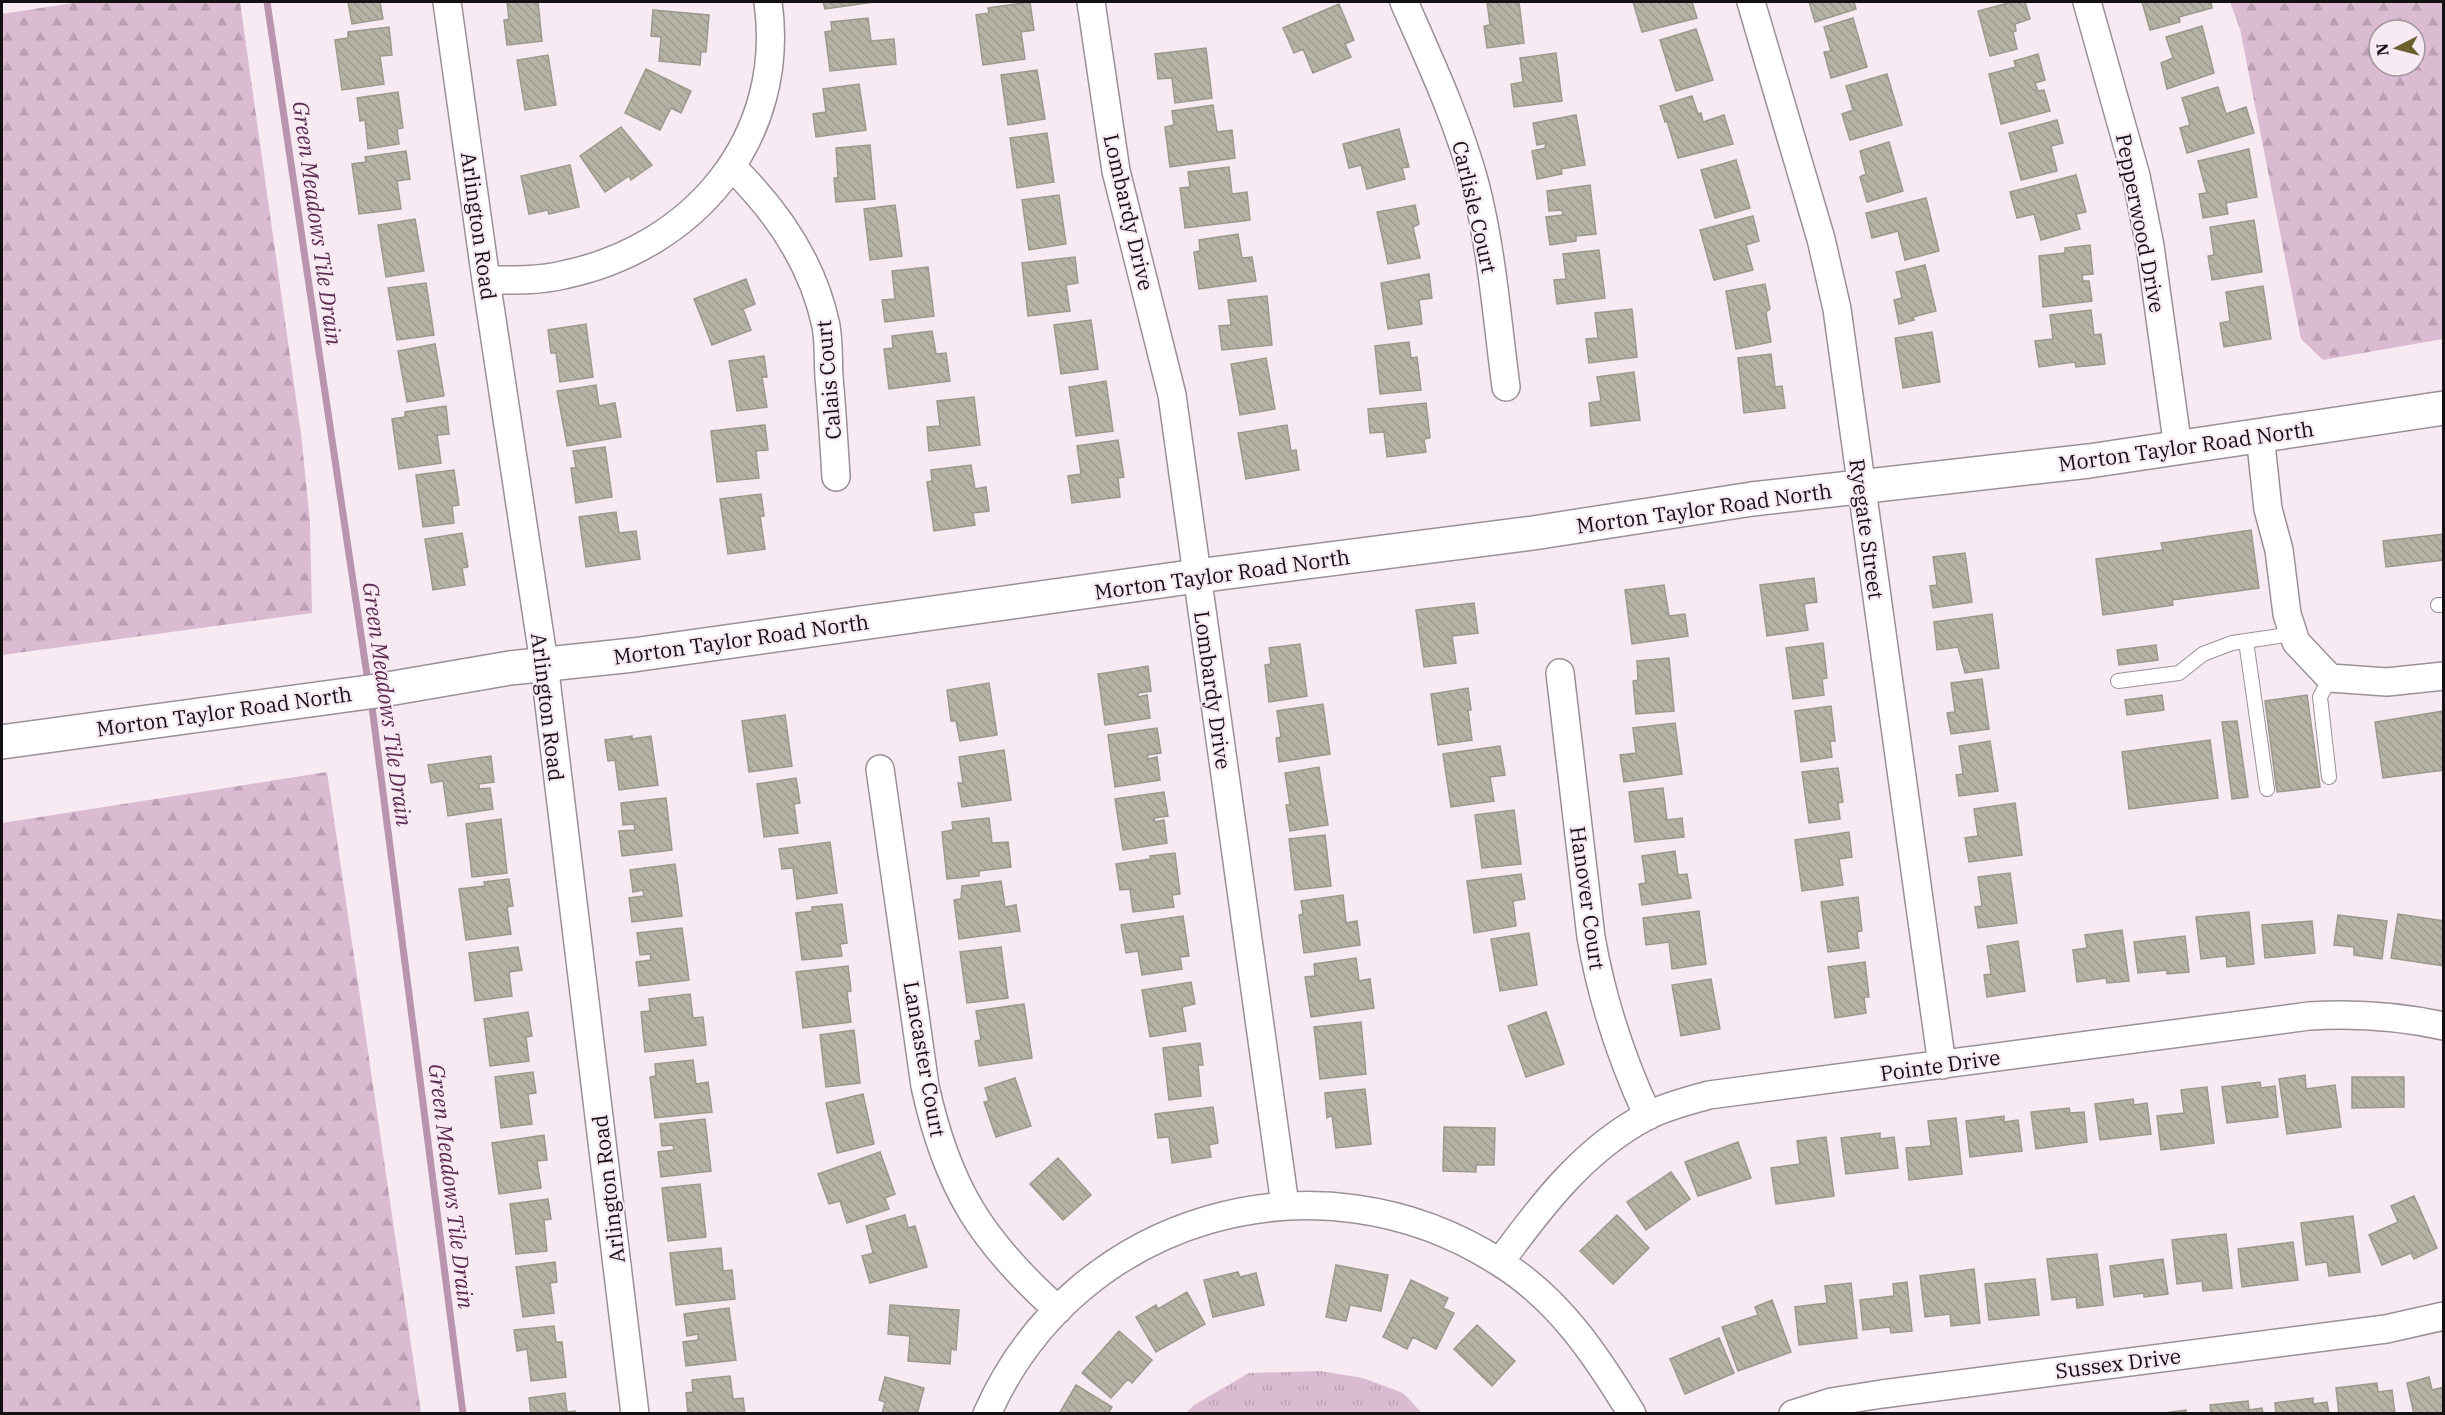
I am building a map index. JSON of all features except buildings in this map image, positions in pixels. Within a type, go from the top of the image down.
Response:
[{"type":"street","name":"Arlington Road","points":[[447,2],[544,663],[635,1413]]},
{"type":"street","points":[[486,280],[527,280],[596,267],[629,254],[660,237],[689,216],[713,192],[732,167],[749,136],[763,97],[770,61],[771,21],[768,2]]},
{"type":"street","name":"Lombardy Drive","points":[[1096,2],[1116,171],[1172,395],[1285,1205]]},
{"type":"street","name":"Carlisle Court","points":[[1404,2],[1444,96],[1474,183],[1487,238],[1506,387]]},
{"type":"street","name":"Ryegate Street","points":[[1751,2],[1832,281],[1942,1065]]},
{"type":"street","name":"Pepperwood Drive","points":[[2087,2],[2136,176],[2150,246],[2178,448]]},
{"type":"street","name":"Calais Court","points":[[732,167],[757,191],[774,213],[794,243],[816,293],[826,327],[836,477]]},
{"type":"street","name":"Morton Taylor Road North","points":[[2,742],[369,692],[544,663],[706,645],[1197,576],[1533,533],[1752,499],[2089,461],[2444,408]]},
{"type":"street","points":[[2260,435],[2268,509],[2279,550],[2287,614],[2293,634],[2312,661],[2330,678],[2387,682],[2444,676]]},
{"type":"street","name":"Hanover Court","points":[[1560,673],[1591,937],[1598,975],[1618,1047],[1648,1116]]},
{"type":"street","name":"Lancaster Court","points":[[880,769],[925,1086],[939,1143],[962,1198],[989,1239],[1021,1277],[1058,1310]]},
{"type":"street","name":"Pointe Drive","points":[[1500,1262],[1534,1214],[1574,1171],[1613,1137],[1648,1116],[1677,1104],[1709,1095],[2309,1016],[2344,1013],[2385,1016],[2444,1026]]},
{"type":"street","points":[[987,1413],[1020,1354],[1058,1310],[1103,1271],[1160,1238],[1226,1215],[1285,1205],[1344,1206],[1402,1217],[1458,1238],[1500,1262],[1540,1293],[1581,1335],[1632,1413]]},
{"type":"street","name":"Sussex Drive","points":[[1793,1413],[1832,1402],[1882,1394],[2374,1330],[2419,1323],[2444,1316]]},
{"type":"lane","points":[[2118,681],[2179,673],[2204,654],[2232,643],[2293,634]]},
{"type":"lane","points":[[2246,640],[2267,789]]},
{"type":"lane","points":[[2329,777],[2320,697],[2330,678]]},
{"type":"green space","points":[[79,2],[240,2],[301,434],[310,522],[312,613],[2,655],[2,14]]},
{"type":"green space","points":[[2230,2],[2443,2],[2443,339],[2323,360],[2301,339],[2240,29]]},
{"type":"green space","points":[[327,772],[421,1413],[2,1413],[2,823]]},
{"type":"green space","points":[[1320,1371],[1363,1378],[1403,1393],[1422,1413],[1186,1413],[1194,1405],[1249,1373]]},
{"type":"waterway","name":"Green Meadows Tile Drain","points":[[267,2],[368,682]]},
{"type":"waterway","name":"Green Meadows Tile Drain","points":[[371,699],[463,1414]]}]
